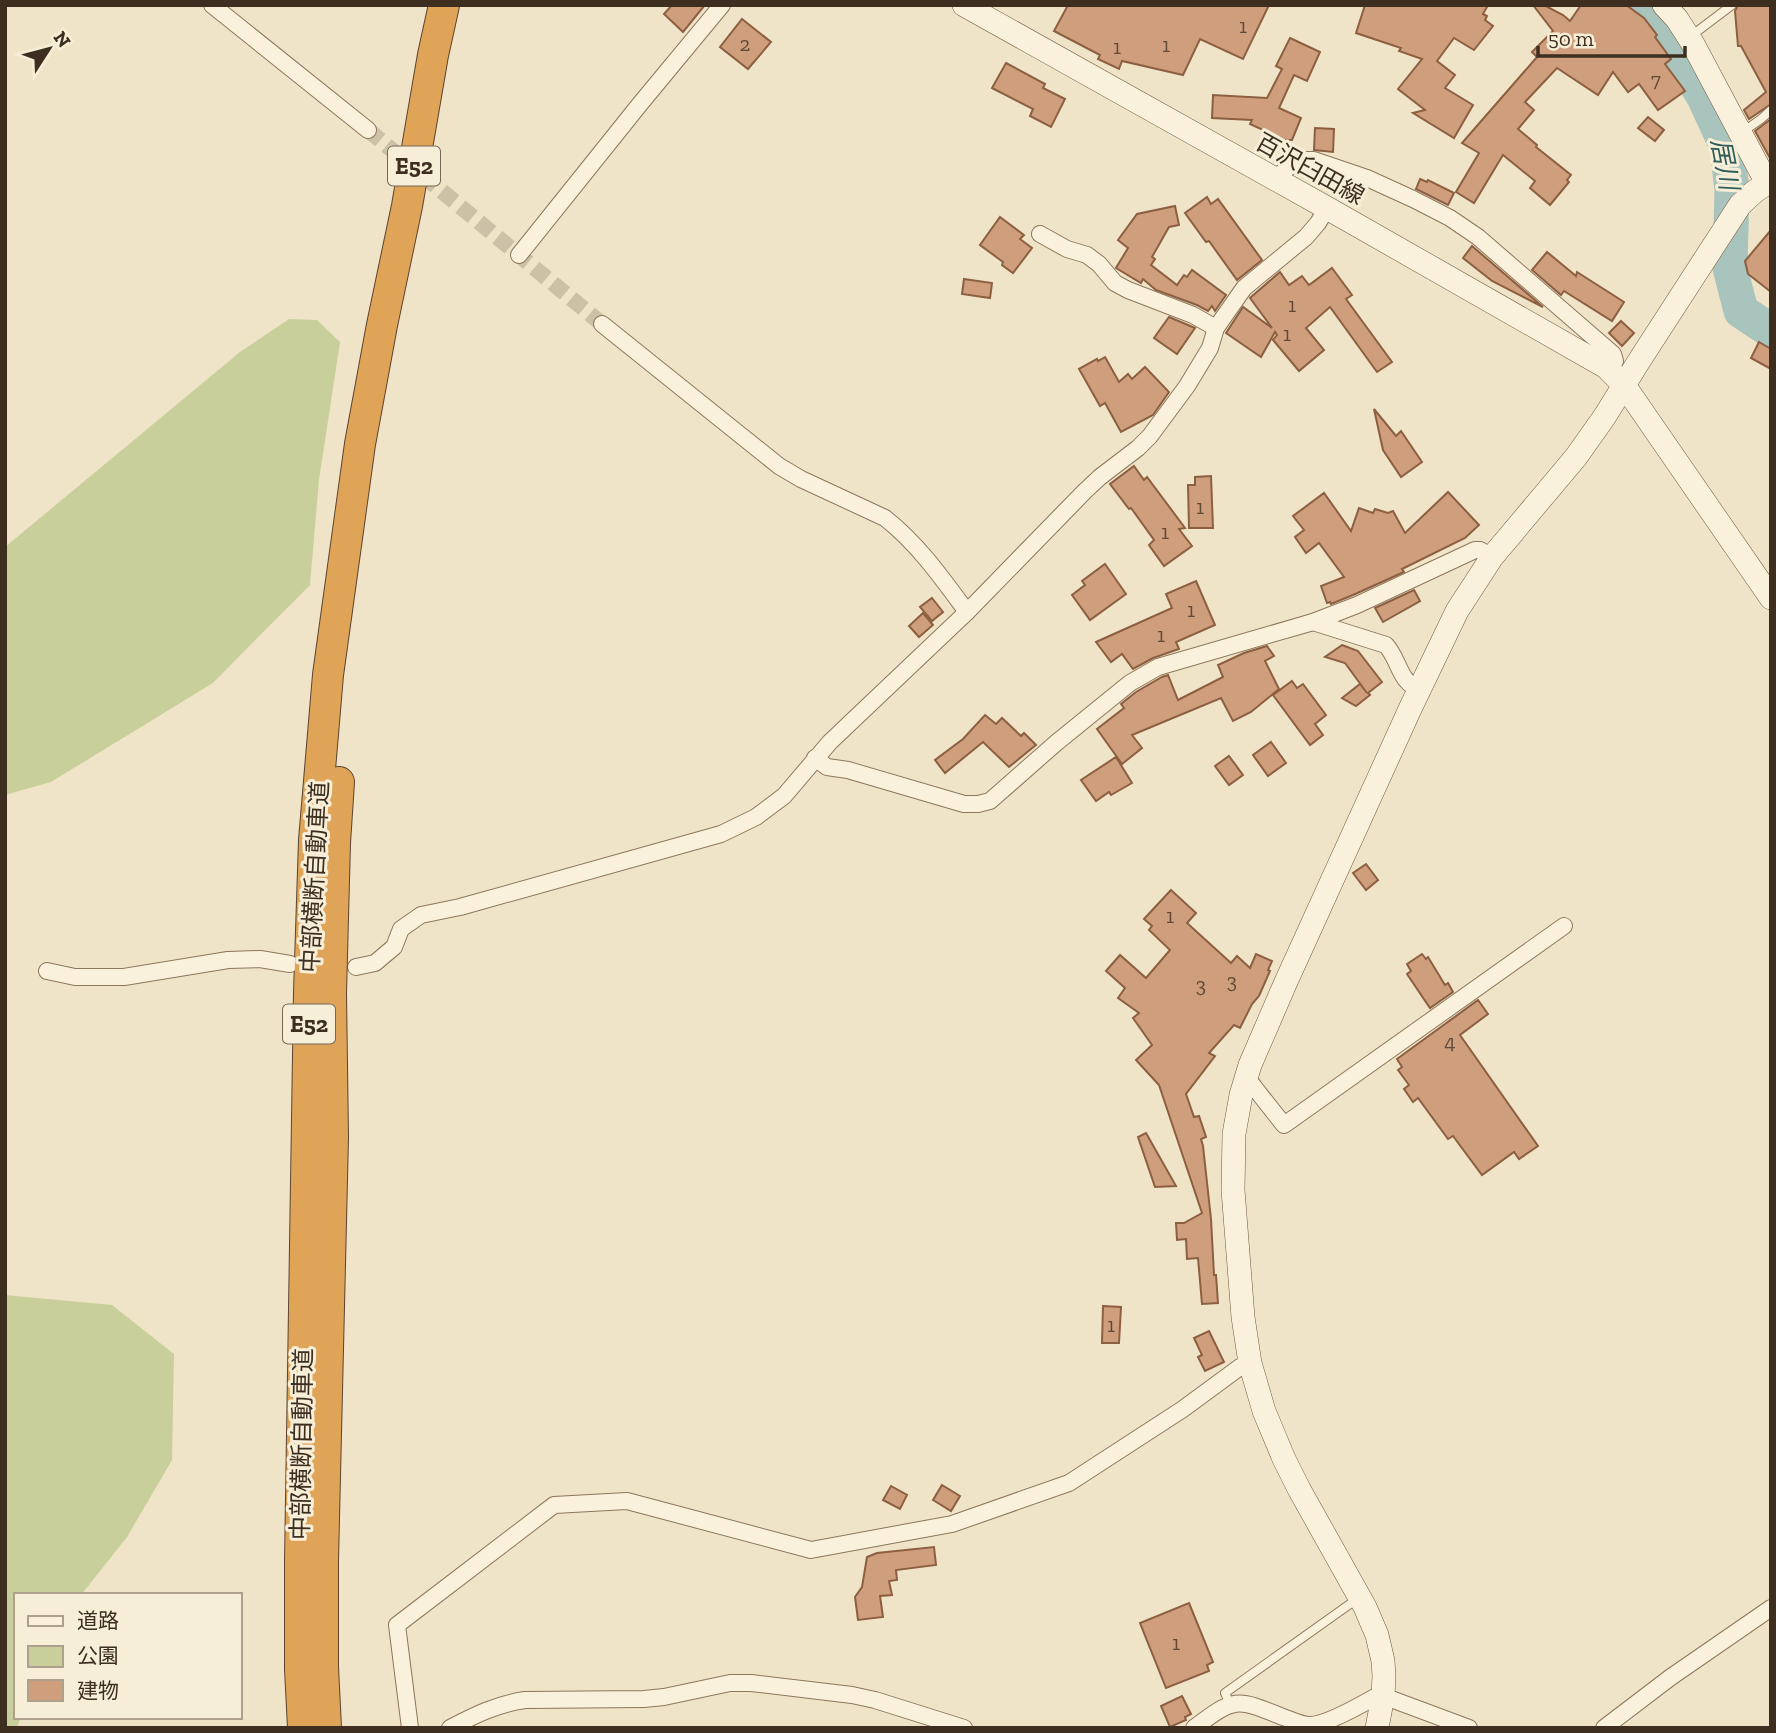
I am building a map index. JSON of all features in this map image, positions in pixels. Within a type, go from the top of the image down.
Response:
[{"type":"highway","name":"中部横断自動車道","points":[[303,1728],[300,1668],[301,1520],[314,840],[328,675],[359,444],[444,5]]},
{"type":"highway","name":"中部横断自動車道","points":[[326,1728],[323,1561],[333,1137],[331,993],[335,843],[346,676],[382,325]]},
{"type":"main road","name":"百沢臼田線","points":[[964,5],[1511,312],[1617,378]]},
{"type":"main road","points":[[1377,1728],[1383,1696],[1383,1661],[1377,1635],[1360,1597],[1284,1460],[1264,1411],[1250,1363],[1243,1317],[1233,1190],[1234,1134],[1245,1080],[1264,1031],[1457,611],[1492,557],[1576,457],[1605,416],[1617,378],[1740,205],[1754,192],[1769,185],[1689,38],[1664,5]]},
{"type":"main road","points":[[1617,378],[1771,598]]},
{"type":"street","points":[[212,5],[368,130]]},
{"type":"street","points":[[519,255],[722,5]]},
{"type":"street","points":[[1274,179],[1298,160],[1314,160],[1367,178],[1450,218],[1478,237],[1613,354],[1617,378]]},
{"type":"street","points":[[356,967],[375,963],[394,947],[401,929],[421,915],[460,907],[721,834],[756,817],[784,796],[830,742],[967,612],[1100,477],[1150,436],[1187,386],[1210,348],[1216,328],[1244,288],[1306,237],[1327,208]]},
{"type":"street","points":[[1040,234],[1067,249],[1087,255],[1099,264],[1115,283],[1193,315],[1216,328]]},
{"type":"street","points":[[603,324],[779,466],[885,518],[927,558],[967,612]]},
{"type":"street","points":[[815,758],[827,767],[848,770],[964,804],[990,802],[1056,743],[1130,683],[1158,667],[1313,622],[1357,605],[1475,550],[1492,557]]},
{"type":"street","points":[[1313,622],[1386,645],[1403,677],[1410,686],[1419,690]]},
{"type":"street","points":[[1245,1080],[1251,1083],[1284,1125],[1564,926]]},
{"type":"street","points":[[47,971],[75,977],[124,976],[228,960],[260,959],[290,964]]},
{"type":"street","points":[[410,1728],[397,1625],[554,1505],[626,1501],[811,1550],[952,1524],[1069,1483],[1183,1409],[1240,1367],[1250,1363]]},
{"type":"street","points":[[1604,1728],[1671,1677],[1771,1608]]},
{"type":"street","points":[[450,1728],[488,1709],[525,1700],[644,1699],[730,1684],[751,1683],[852,1695],[964,1728]]},
{"type":"street","points":[[1194,1728],[1230,1704],[1244,1702],[1311,1725],[1383,1696],[1469,1728]]},
{"type":"lane","points":[[1689,38],[1731,5]]},
{"type":"lane","points":[[1741,133],[1771,110]]},
{"type":"lane","points":[[1230,1704],[1225,1693],[1360,1597]]},
{"type":"green space","points":[[289,319],[317,320],[340,342],[319,480],[310,585],[213,683],[51,782],[5,795],[5,547],[240,352]]},
{"type":"green space","points":[[5,1295],[112,1305],[174,1354],[172,1460],[127,1537],[83,1593],[14,1593],[14,1719],[20,1719],[17,1728],[5,1728]]},
{"type":"building","points":[[672,5],[705,5],[683,32],[664,14]]},
{"type":"building","points":[[1068,5],[1269,5],[1243,59],[1200,39],[1183,75],[1122,61],[1119,69],[1098,59],[1100,55],[1054,31]]},
{"type":"building","points":[[1365,5],[1488,5],[1483,14],[1487,16],[1485,20],[1493,26],[1474,50],[1454,38],[1437,61],[1455,75],[1445,88],[1473,105],[1454,138],[1413,113],[1425,110],[1398,89],[1422,59],[1399,51],[1401,48],[1356,33]]},
{"type":"building","points":[[1533,5],[1544,5],[1570,21],[1581,5],[1626,5],[1644,18],[1657,35],[1655,37],[1671,59],[1665,64],[1685,91],[1658,110],[1639,84],[1628,92],[1613,72],[1598,95],[1557,68],[1525,102],[1534,110],[1518,129],[1571,175],[1567,180],[1569,182],[1550,205],[1530,188],[1535,181],[1503,155],[1474,203],[1456,192],[1479,153],[1462,143],[1537,57],[1532,52],[1553,31]]},
{"type":"building","points":[[1738,5],[1771,5],[1771,104],[1749,119],[1744,110],[1766,92],[1741,46],[1738,46],[1735,11]]},
{"type":"building","points":[[742,19],[771,42],[748,69],[720,47]]},
{"type":"building","points":[[1290,38],[1320,52],[1307,81],[1294,75],[1279,108],[1301,118],[1292,140],[1285,140],[1250,124],[1252,120],[1212,118],[1213,95],[1267,98],[1282,69],[1276,66]]},
{"type":"building","points":[[1006,63],[1045,84],[1043,88],[1065,99],[1051,127],[1030,116],[1033,109],[992,88]]},
{"type":"building","points":[[1648,117],[1664,130],[1655,141],[1638,128]]},
{"type":"building","points":[[1771,119],[1771,160],[1755,131]]},
{"type":"building","points":[[1315,128],[1334,129],[1333,152],[1314,150]]},
{"type":"building","points":[[1420,179],[1427,182],[1428,180],[1454,193],[1448,205],[1416,189]]},
{"type":"building","points":[[1207,197],[1211,204],[1218,199],[1262,260],[1237,280],[1185,213]]},
{"type":"building","points":[[1175,206],[1179,225],[1169,227],[1152,257],[1155,259],[1151,265],[1177,285],[1184,275],[1187,277],[1192,270],[1226,295],[1215,311],[1212,306],[1208,311],[1156,290],[1143,279],[1141,283],[1116,268],[1128,248],[1118,240],[1137,214]]},
{"type":"building","points":[[1000,217],[1024,235],[1020,239],[1032,248],[1013,273],[980,245]]},
{"type":"building","points":[[1771,230],[1771,292],[1748,274],[1745,261]]},
{"type":"building","points":[[1472,246],[1543,307],[1492,281],[1463,258]]},
{"type":"building","points":[[1547,252],[1576,276],[1577,272],[1624,302],[1612,321],[1564,291],[1561,295],[1532,270]]},
{"type":"building","points":[[1332,268],[1352,295],[1346,299],[1392,362],[1377,372],[1330,307],[1306,328],[1324,350],[1299,371],[1273,340],[1277,335],[1275,332],[1261,357],[1226,333],[1243,307],[1272,328],[1250,298],[1280,272],[1289,285],[1302,276],[1309,285]]},
{"type":"building","points":[[964,279],[992,283],[990,298],[962,294]]},
{"type":"building","points":[[1169,317],[1195,328],[1177,354],[1154,338]]},
{"type":"building","points":[[1621,321],[1634,333],[1622,346],[1609,333]]},
{"type":"building","points":[[1759,342],[1771,349],[1771,369],[1751,358]]},
{"type":"building","points":[[1105,357],[1119,382],[1128,374],[1132,379],[1145,367],[1169,392],[1153,415],[1121,432],[1105,403],[1100,406],[1079,369]]},
{"type":"building","points":[[1374,409],[1396,436],[1401,431],[1422,462],[1401,477],[1383,450]]},
{"type":"building","points":[[1134,466],[1144,480],[1147,477],[1185,528],[1179,529],[1192,546],[1164,566],[1149,545],[1154,540],[1110,484]]},
{"type":"building","points":[[1211,476],[1213,528],[1189,528],[1188,485],[1195,485],[1195,477]]},
{"type":"building","points":[[1448,492],[1479,525],[1465,538],[1402,569],[1404,572],[1331,604],[1327,603],[1321,586],[1344,577],[1319,543],[1306,553],[1295,537],[1304,530],[1293,516],[1324,493],[1351,531],[1359,508],[1373,513],[1375,509],[1388,513],[1393,511],[1405,533]]},
{"type":"building","points":[[1105,564],[1126,594],[1090,620],[1072,595],[1085,585],[1082,581]]},
{"type":"building","points":[[1196,581],[1215,625],[1176,642],[1179,649],[1153,658],[1133,669],[1122,654],[1111,662],[1096,642],[1172,608],[1166,594]]},
{"type":"building","points":[[1414,590],[1420,601],[1383,622],[1375,608]]},
{"type":"building","points":[[932,598],[943,612],[932,621],[920,607]]},
{"type":"building","points":[[923,613],[933,625],[919,637],[909,626]]},
{"type":"building","points":[[1342,645],[1358,651],[1382,682],[1356,706],[1342,698],[1360,684],[1367,693],[1345,663],[1325,657]]},
{"type":"building","points":[[1267,646],[1274,656],[1265,661],[1279,689],[1251,712],[1233,721],[1221,698],[1132,735],[1142,748],[1122,764],[1097,729],[1124,708],[1121,704],[1136,692],[1162,677],[1168,675],[1178,700],[1223,677],[1218,665]]},
{"type":"building","points":[[1292,681],[1297,688],[1303,684],[1326,715],[1315,724],[1323,735],[1310,745],[1273,695]]},
{"type":"building","points":[[985,715],[996,724],[1002,718],[1021,736],[1024,733],[1036,745],[1009,767],[983,742],[945,773],[935,760],[963,739]]},
{"type":"building","points":[[1271,742],[1286,763],[1268,776],[1253,755]]},
{"type":"building","points":[[1229,756],[1243,775],[1229,785],[1215,766]]},
{"type":"building","points":[[1116,757],[1132,783],[1111,795],[1109,792],[1096,801],[1081,780]]},
{"type":"building","points":[[1366,864],[1378,880],[1366,890],[1353,873]]},
{"type":"building","points":[[1171,890],[1196,913],[1187,923],[1231,963],[1237,956],[1250,968],[1256,954],[1272,961],[1259,996],[1240,1028],[1234,1025],[1209,1053],[1215,1056],[1186,1094],[1194,1117],[1199,1116],[1206,1137],[1201,1139],[1218,1303],[1202,1304],[1198,1258],[1187,1259],[1186,1239],[1177,1240],[1176,1223],[1184,1223],[1202,1213],[1159,1085],[1136,1060],[1152,1045],[1133,1018],[1139,1013],[1118,998],[1125,988],[1106,971],[1120,955],[1146,978],[1170,950],[1149,930],[1152,926],[1144,919]]},
{"type":"building","points":[[1422,954],[1426,959],[1428,957],[1445,985],[1448,983],[1453,992],[1430,1008],[1407,974],[1411,971],[1407,964]]},
{"type":"building","points":[[1478,1000],[1488,1014],[1460,1035],[1538,1146],[1519,1159],[1514,1152],[1482,1175],[1453,1136],[1448,1139],[1418,1098],[1413,1102],[1404,1089],[1409,1085],[1398,1070],[1402,1067],[1397,1059]]},
{"type":"building","points":[[1146,1133],[1176,1186],[1155,1187],[1138,1137]]},
{"type":"building","points":[[1103,1306],[1121,1307],[1119,1343],[1102,1343]]},
{"type":"building","points":[[1209,1331],[1224,1362],[1205,1371],[1198,1357],[1202,1355],[1194,1338]]},
{"type":"building","points":[[942,1485],[960,1496],[951,1511],[933,1500]]},
{"type":"building","points":[[891,1486],[907,1495],[900,1509],[883,1500]]},
{"type":"building","points":[[934,1547],[936,1565],[896,1570],[897,1580],[889,1581],[892,1595],[880,1596],[883,1617],[858,1620],[855,1597],[862,1587],[867,1557],[877,1553]]},
{"type":"building","points":[[1189,1603],[1213,1662],[1207,1665],[1209,1671],[1166,1688],[1140,1623]]},
{"type":"building","points":[[1182,1696],[1191,1714],[1185,1717],[1186,1720],[1170,1727],[1161,1706]]},
{"type":"waterway","name":"居川","points":[[1636,5],[1664,31],[1704,97],[1727,147],[1732,190],[1730,268],[1741,311],[1771,331]]},
{"type":"tunnel","points":[[368,130],[602,324]]}]
